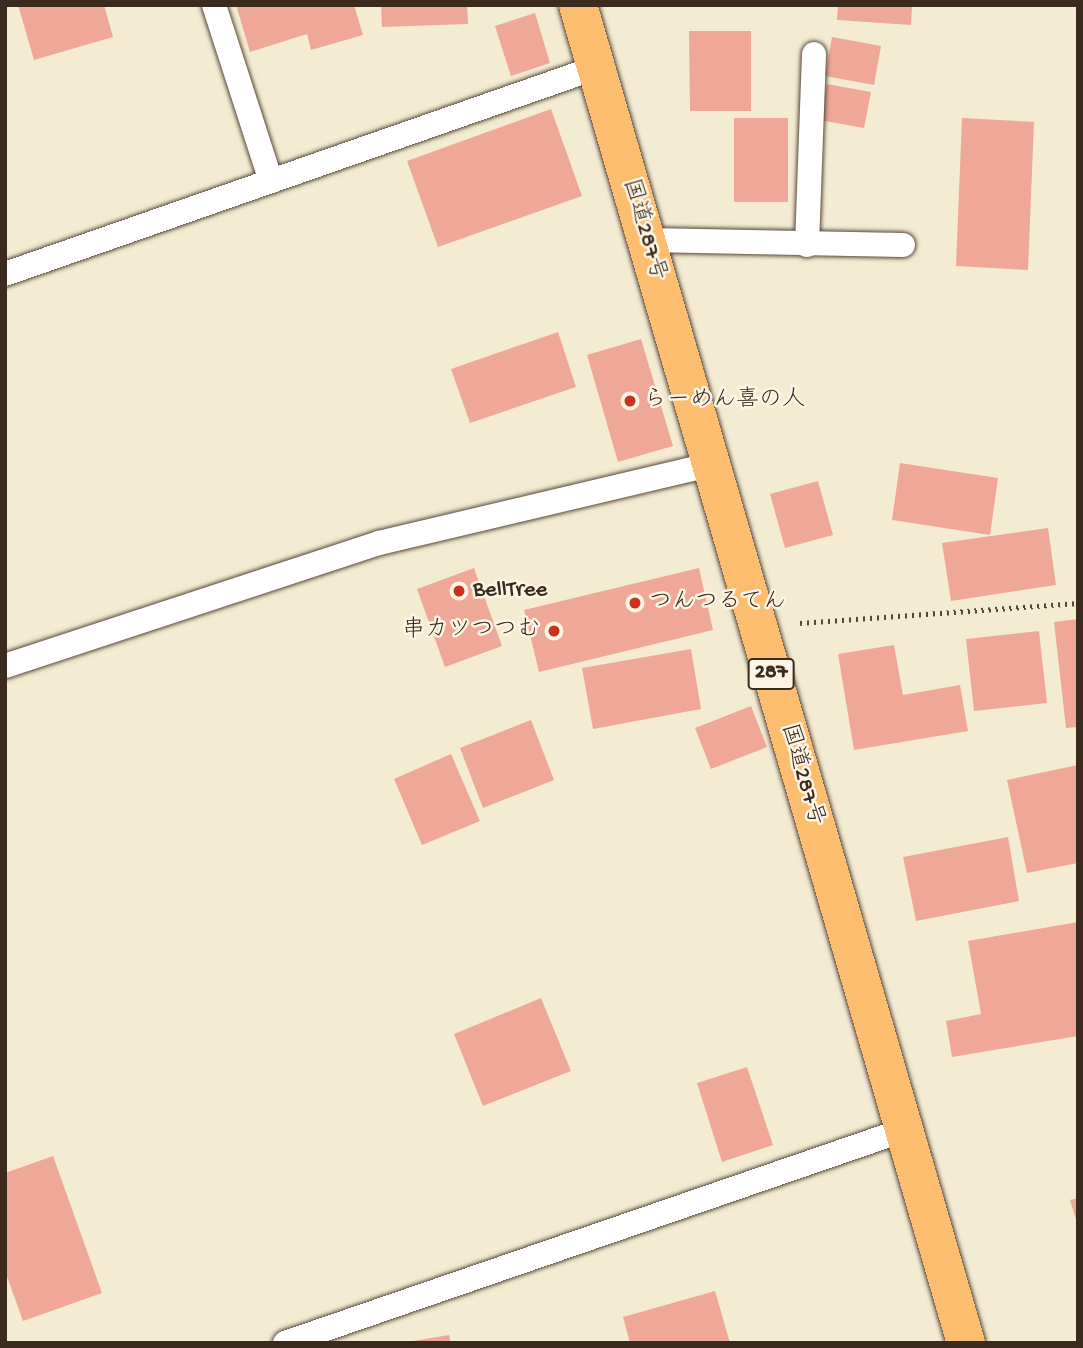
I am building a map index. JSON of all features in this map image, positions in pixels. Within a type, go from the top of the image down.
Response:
[{"type":"highway","name":"国道287号","points":[[578,5],[647,240],[708,465],[966,1343]]},
{"type":"lane","points":[[214,5],[271,181]]},
{"type":"lane","points":[[807,245],[814,54]]},
{"type":"lane","points":[[5,274],[596,68]]},
{"type":"lane","points":[[647,240],[903,246]]},
{"type":"lane","points":[[5,667],[379,543],[708,465]]},
{"type":"lane","points":[[285,1343],[904,1130]]},
{"type":"path","points":[[757,626],[1078,603]]},
{"type":"building","points":[[18,5],[104,5],[113,37],[34,60]]},
{"type":"building","points":[[236,5],[354,5],[363,35],[311,50],[307,34],[250,52]]},
{"type":"building","points":[[381,5],[467,5],[468,24],[382,27]]},
{"type":"building","points":[[838,5],[912,5],[911,25],[837,20]]},
{"type":"building","points":[[535,13],[550,63],[511,76],[495,26]]},
{"type":"building","points":[[689,31],[751,31],[751,111],[690,111]]},
{"type":"building","points":[[832,37],[881,46],[874,85],[825,76]]},
{"type":"building","points":[[827,84],[871,92],[864,128],[819,120]]},
{"type":"building","points":[[551,109],[582,196],[438,247],[407,161]]},
{"type":"building","points":[[734,118],[788,118],[788,202],[734,202]]},
{"type":"building","points":[[962,118],[1034,122],[1028,270],[956,266]]},
{"type":"building","points":[[558,332],[576,387],[470,423],[451,369]]},
{"type":"building","name":"らーめん喜の人","points":[[641,339],[673,446],[618,462],[587,355]]},
{"type":"building","points":[[900,463],[998,478],[990,535],[892,520]]},
{"type":"building","points":[[818,481],[833,535],[785,548],[770,494]]},
{"type":"building","points":[[1048,528],[1056,585],[951,601],[942,543]]},
{"type":"building","points":[[474,568],[502,646],[445,667],[417,589]]},
{"type":"building","points":[[699,568],[713,630],[539,672],[524,610]]},
{"type":"building","points":[[1078,619],[1078,727],[1066,728],[1054,622]]},
{"type":"building","points":[[1039,631],[1047,703],[974,711],[966,639]]},
{"type":"building","points":[[894,645],[903,695],[960,685],[968,731],[854,750],[838,654]]},
{"type":"building","points":[[691,649],[701,709],[593,729],[582,668]]},
{"type":"building","points":[[751,706],[767,747],[711,769],[695,728]]},
{"type":"building","points":[[531,720],[554,780],[483,808],[460,748]]},
{"type":"building","points":[[451,754],[480,821],[422,845],[394,779]]},
{"type":"building","points":[[1078,765],[1078,863],[1027,873],[1007,780]]},
{"type":"building","points":[[1008,837],[1019,901],[916,921],[903,857]]},
{"type":"building","points":[[1078,922],[1078,1036],[952,1057],[946,1021],[981,1014],[968,941]]},
{"type":"building","points":[[541,998],[571,1071],[483,1106],[454,1034]]},
{"type":"building","points":[[747,1067],[773,1145],[722,1162],[697,1083]]},
{"type":"building","points":[[53,1156],[102,1293],[23,1321],[5,1271],[5,1173]]},
{"type":"building","points":[[1078,1198],[1078,1222],[1077,1223],[1070,1200]]},
{"type":"building","points":[[715,1291],[730,1343],[630,1343],[623,1317]]},
{"type":"building","points":[[449,1335],[451,1343],[413,1343],[413,1341]]},
{"type":"place","name":"らーめん喜の人","points":[[630,401]]},
{"type":"place","name":"BellTree","points":[[459,591]]},
{"type":"place","name":"つんつるてん","points":[[635,603]]},
{"type":"place","name":"串カツつつむ","points":[[554,631]]}]
